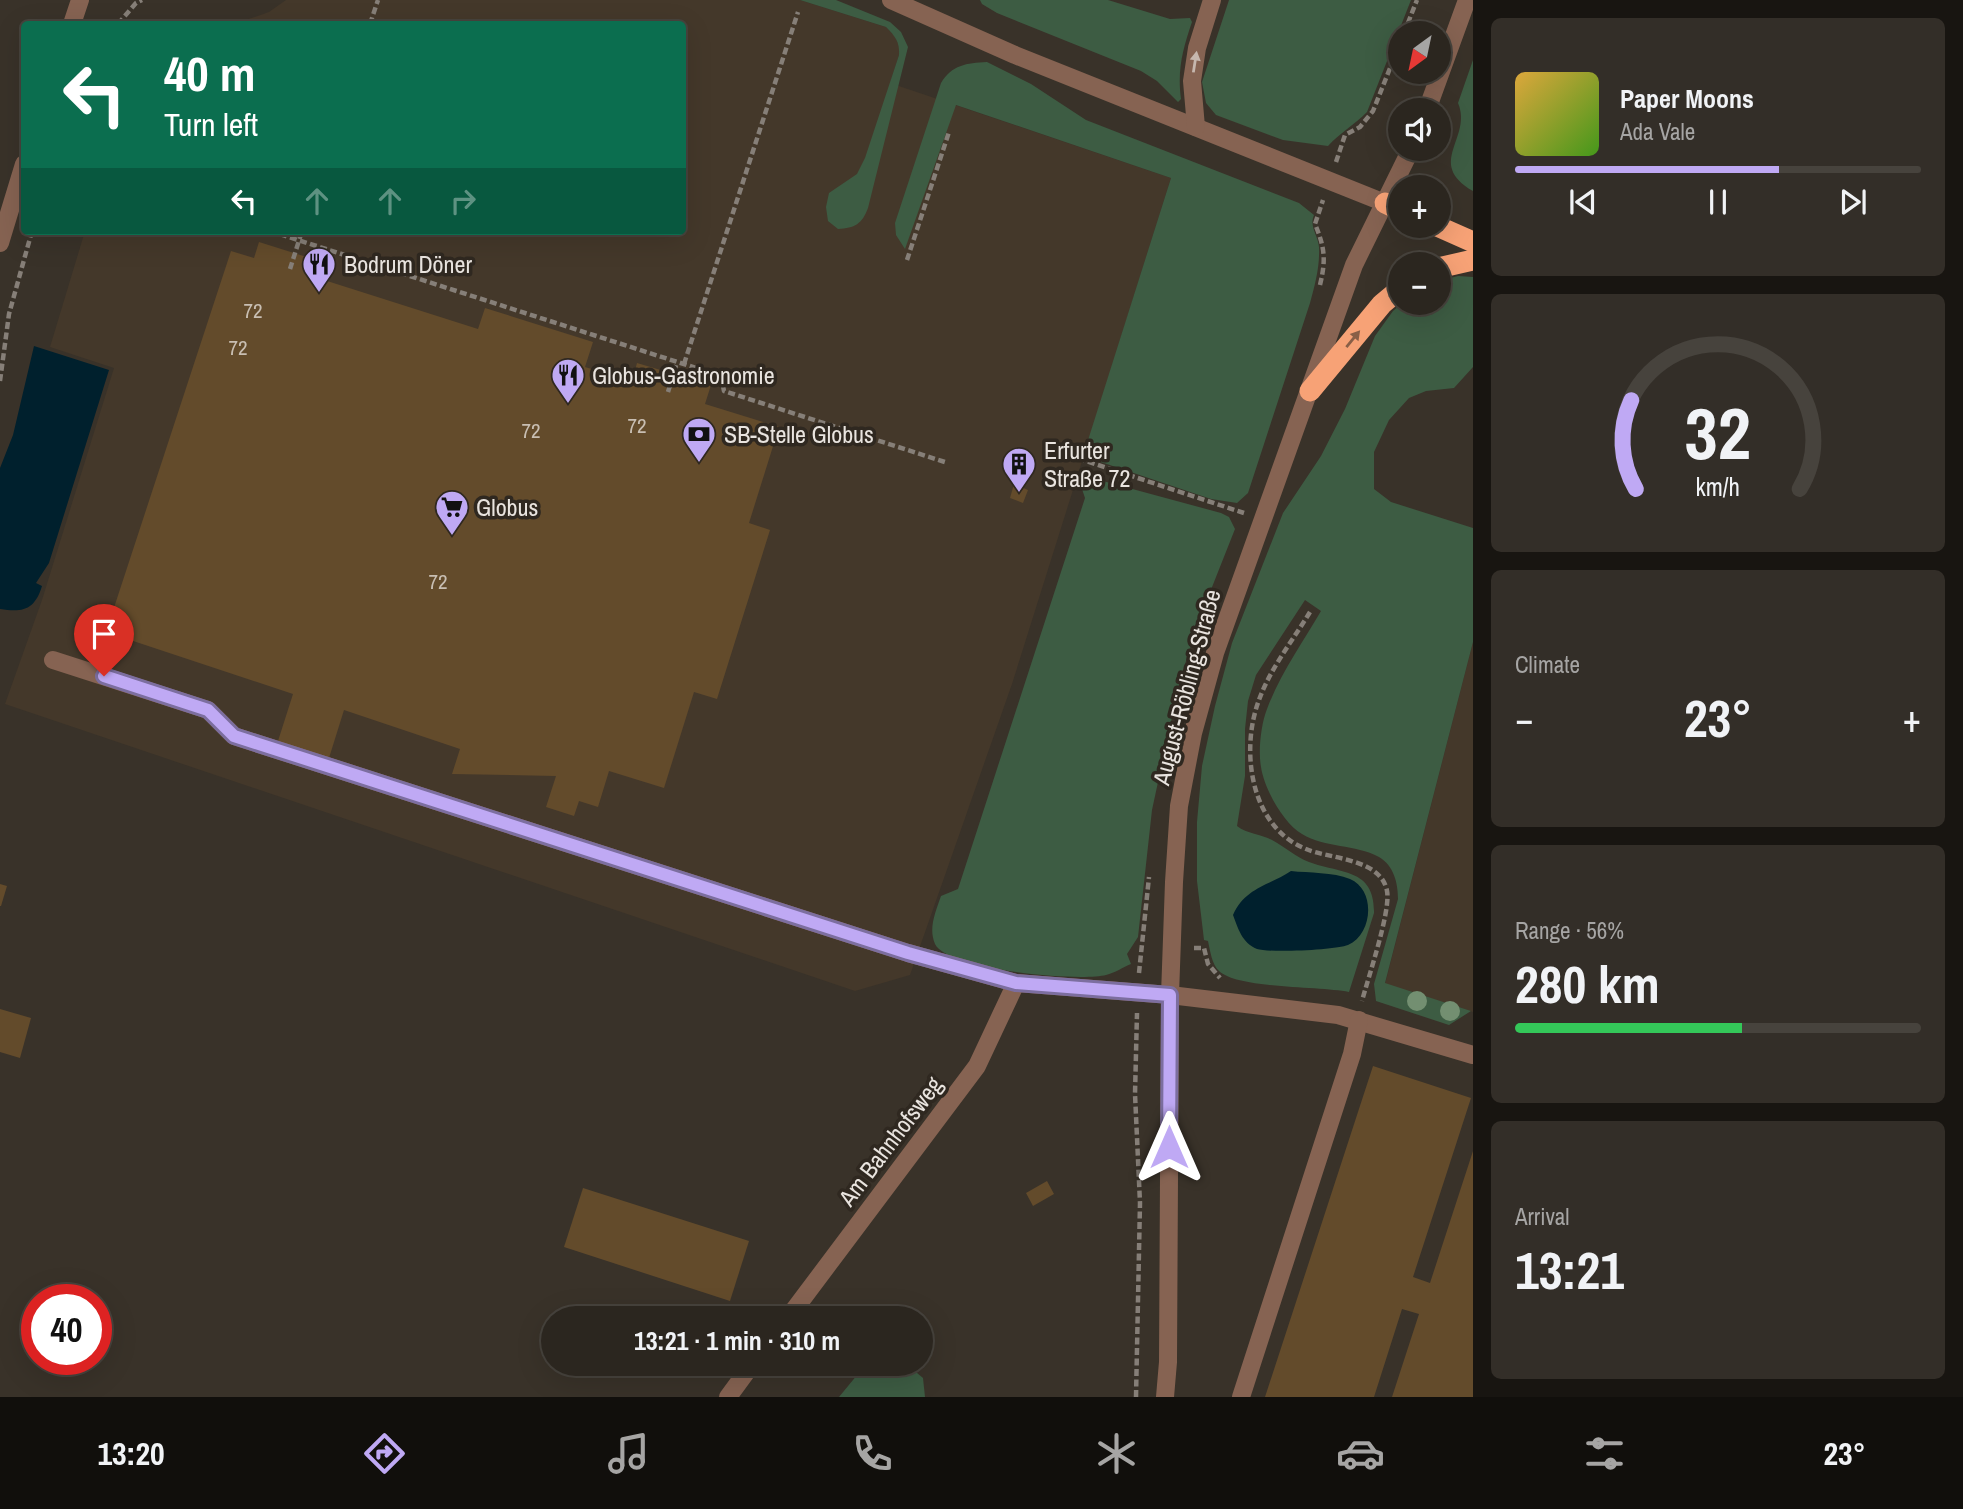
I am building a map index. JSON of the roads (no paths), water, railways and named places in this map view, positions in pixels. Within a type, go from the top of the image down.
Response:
[{"type":"highway","points":[[1451,232],[1473,242]]},
{"type":"highway","points":[[1451,265],[1473,260]]},
{"type":"highway","points":[[1310,391],[1388,299]]},
{"type":"street","points":[[73,21],[80,0]]},
{"type":"street","points":[[891,0],[1015,55],[1388,204]]},
{"type":"street","points":[[1196,127],[1192,80],[1197,48],[1212,0]]},
{"type":"street","points":[[1431,98],[1467,0]]},
{"type":"street","points":[[0,243],[21,174]]},
{"type":"street","name":"August-Röbling-Straße","points":[[1165,1397],[1168,1362],[1170,995],[1179,806],[1194,733],[1215,653],[1360,248],[1388,212]]},
{"type":"street","points":[[52,660],[208,710],[234,736],[895,949],[1016,983],[1170,995],[1322,1012],[1359,1020],[1473,1055]]},
{"type":"street","name":"Am Bahnhofsweg","points":[[797,1306],[977,1066],[1016,983]]},
{"type":"street","points":[[1241,1397],[1352,1054],[1359,1020]]},
{"type":"street","points":[[728,1397],[743,1376]]},
{"type":"water","points":[[34,346],[109,370],[49,563],[36,583],[42,586],[39,594],[27,608],[8,610],[0,609],[0,468],[13,435]]},
{"type":"water","points":[[1291,871],[1336,875],[1350,879],[1358,885],[1367,902],[1368,912],[1363,932],[1348,945],[1341,947],[1275,951],[1257,949],[1248,943],[1241,935],[1233,915],[1238,906],[1258,888]]},
{"type":"place","name":"Bodrum Döner","points":[[319,294]]},
{"type":"place","name":"Globus-Gastronomie","points":[[568,405]]},
{"type":"place","name":"SB-Stelle Globus","points":[[699,464]]},
{"type":"place","name":"Erfurter Straße 72","points":[[1019,494]]},
{"type":"place","name":"Globus","points":[[452,537]]}]
